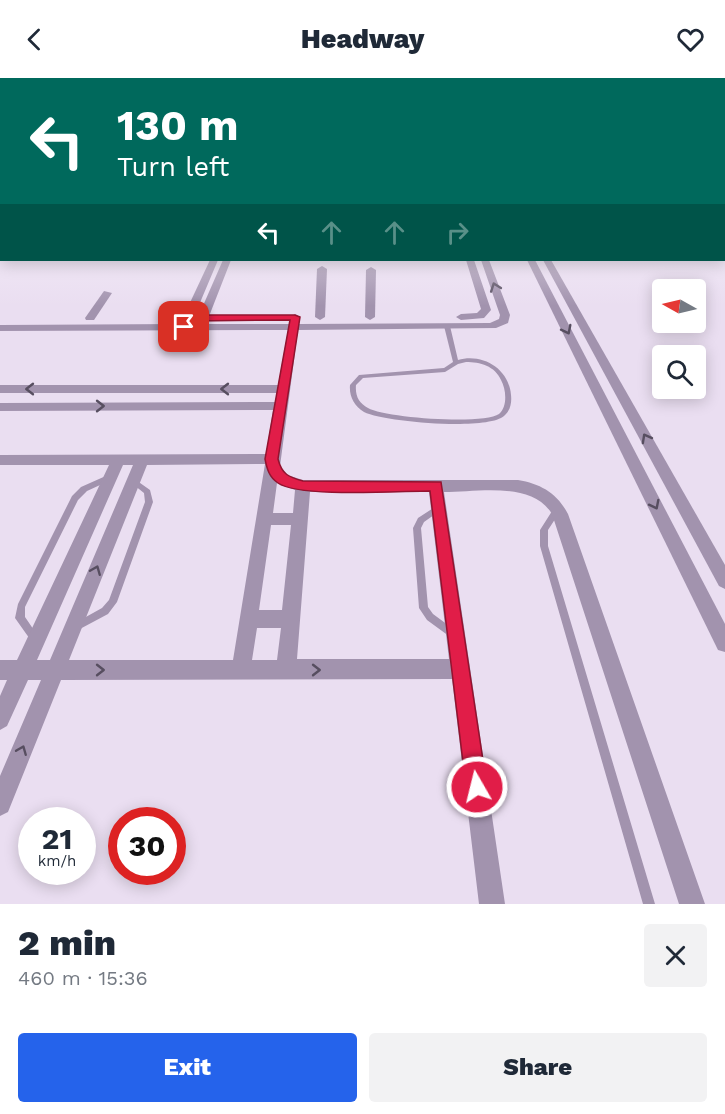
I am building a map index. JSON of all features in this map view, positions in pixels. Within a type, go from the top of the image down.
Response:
[{"type":"street","points":[[186,322],[214,261]]},
{"type":"street","points":[[201,322],[227,261]]},
{"type":"street","points":[[470,261],[483,313],[488,321],[487,326]]},
{"type":"street","points":[[0,328],[186,322],[487,326],[501,323],[505,315],[485,261]]},
{"type":"street","points":[[532,261],[725,643]]},
{"type":"street","points":[[548,261],[725,581]]},
{"type":"street","points":[[320,317],[322,269]]},
{"type":"street","points":[[370,317],[371,270]]},
{"type":"street","points":[[90,318],[108,293]]},
{"type":"street","points":[[295,322],[320,317],[483,313],[505,315]]},
{"type":"street","points":[[0,318],[90,318],[186,322]]},
{"type":"street","points":[[242,670],[295,322]]},
{"type":"street","points":[[0,389],[284,389]]},
{"type":"street","points":[[0,407],[281,406]]},
{"type":"street","points":[[0,460],[272,463]]},
{"type":"street","points":[[0,718],[118,460]]},
{"type":"street","points":[[0,804],[142,460]]},
{"type":"street","points":[[272,463],[283,480],[303,486],[525,486],[544,494],[558,509],[692,904]]},
{"type":"street","points":[[286,670],[303,486]]},
{"type":"street","points":[[436,486],[492,904]]},
{"type":"street","points":[[264,519],[300,519]]},
{"type":"street","points":[[249,619],[291,618]]},
{"type":"street","points":[[0,670],[461,669]]},
{"type":"lane","points":[[447,326],[456,363]]},
{"type":"lane","points":[[477,361],[493,367],[500,373],[504,380],[508,401],[508,407],[502,415],[491,420],[474,421],[386,416],[363,408],[353,394],[355,380],[361,376],[445,370],[456,363],[477,361]]},
{"type":"lane","points":[[36,640],[20,618],[21,607],[75,498],[84,489],[110,477]]},
{"type":"lane","points":[[71,630],[105,611],[116,597],[149,502],[147,492],[133,481]]},
{"type":"lane","points":[[439,507],[421,520],[417,528],[424,604],[430,617],[456,636]]},
{"type":"lane","points":[[558,509],[544,530],[544,546],[649,904]]},
{"type":"route","points":[[184,327],[188,318],[295,317],[272,459],[272,467],[278,477],[296,486],[436,486],[477,787]]}]
